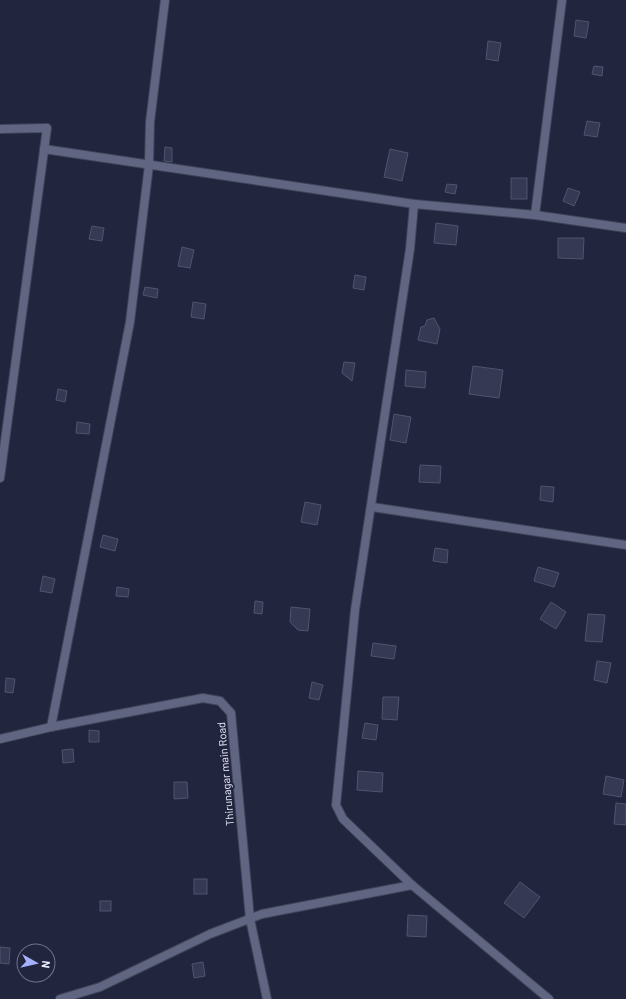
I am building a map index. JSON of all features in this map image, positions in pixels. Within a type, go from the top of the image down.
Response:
[{"type":"street","points":[[50,727],[130,322],[149,165],[150,122],[165,0]]},
{"type":"street","points":[[535,215],[562,0]]},
{"type":"street","points":[[0,130],[47,128],[2,439],[0,478]]},
{"type":"street","points":[[44,149],[414,204],[535,215],[626,228]]},
{"type":"street","points":[[414,204],[410,249],[372,507],[355,610],[336,805],[343,819],[412,885],[549,999]]},
{"type":"street","points":[[372,507],[626,545]]},
{"type":"street","name":"Thirunagar main Road","points":[[0,739],[50,727],[203,698],[220,701],[231,713],[250,920],[267,999]]},
{"type":"street","points":[[60,999],[100,987],[210,934],[250,920],[262,914],[412,885]]},
{"type":"building","points":[[576,20],[589,22],[586,38],[574,36]]},
{"type":"building","points":[[488,41],[501,43],[498,61],[486,59]]},
{"type":"building","points":[[594,66],[603,67],[602,76],[592,74]]},
{"type":"building","points":[[587,121],[600,123],[597,137],[584,135]]},
{"type":"building","points":[[165,147],[172,148],[172,162],[164,161]]},
{"type":"building","points":[[390,149],[408,153],[402,181],[384,177]]},
{"type":"building","points":[[511,178],[527,178],[527,199],[511,199]]},
{"type":"building","points":[[447,184],[457,185],[455,194],[445,192]]},
{"type":"building","points":[[568,188],[580,192],[574,206],[563,201]]},
{"type":"building","points":[[436,223],[458,226],[456,245],[434,243]]},
{"type":"building","points":[[92,226],[104,228],[102,241],[89,239]]},
{"type":"building","points":[[558,238],[584,238],[583,259],[558,258]]},
{"type":"building","points":[[182,247],[194,250],[190,268],[178,266]]},
{"type":"building","points":[[355,275],[366,277],[364,290],[353,288]]},
{"type":"building","points":[[145,287],[158,289],[157,298],[143,295]]},
{"type":"building","points":[[193,302],[206,304],[204,319],[191,317]]},
{"type":"building","points":[[434,318],[440,329],[437,344],[418,340],[421,327],[425,326],[427,320]]},
{"type":"building","points":[[344,362],[355,363],[352,381],[342,373]]},
{"type":"building","points":[[473,366],[503,370],[499,398],[469,394]]},
{"type":"building","points":[[406,370],[426,372],[425,388],[405,386]]},
{"type":"building","points":[[58,389],[67,391],[65,402],[56,400]]},
{"type":"building","points":[[394,414],[411,417],[406,443],[390,440]]},
{"type":"building","points":[[77,422],[90,424],[89,434],[76,433]]},
{"type":"building","points":[[420,465],[441,466],[440,483],[419,482]]},
{"type":"building","points":[[541,486],[554,487],[553,502],[540,500]]},
{"type":"building","points":[[305,502],[321,505],[317,525],[301,522]]},
{"type":"building","points":[[103,535],[118,539],[115,551],[100,547]]},
{"type":"building","points":[[435,548],[448,550],[447,563],[433,561]]},
{"type":"building","points":[[538,567],[559,573],[554,587],[534,581]]},
{"type":"building","points":[[43,576],[55,579],[52,593],[40,591]]},
{"type":"building","points":[[117,587],[129,589],[128,597],[116,596]]},
{"type":"building","points":[[255,601],[263,602],[262,614],[254,613]]},
{"type":"building","points":[[551,602],[566,612],[556,629],[540,619]]},
{"type":"building","points":[[291,607],[310,609],[308,631],[298,630],[290,622]]},
{"type":"building","points":[[588,614],[605,615],[602,642],[585,641]]},
{"type":"building","points":[[373,643],[396,646],[394,659],[371,656]]},
{"type":"building","points":[[597,661],[611,663],[607,683],[594,680]]},
{"type":"building","points":[[6,678],[15,679],[13,693],[5,692]]},
{"type":"building","points":[[312,682],[323,685],[319,700],[309,698]]},
{"type":"building","points":[[383,697],[399,697],[397,720],[382,719]]},
{"type":"building","points":[[365,723],[378,725],[376,740],[362,738]]},
{"type":"building","points":[[89,730],[99,731],[99,742],[89,742]]},
{"type":"building","points":[[73,749],[74,762],[63,763],[62,750]]},
{"type":"building","points":[[358,771],[383,773],[382,792],[357,790]]},
{"type":"building","points":[[606,776],[624,780],[621,797],[603,794]]},
{"type":"building","points":[[174,782],[187,782],[188,798],[174,799]]},
{"type":"building","points":[[616,803],[626,804],[626,825],[614,824]]},
{"type":"building","points":[[194,879],[207,879],[207,894],[194,894]]},
{"type":"building","points":[[520,882],[540,897],[524,918],[504,903]]},
{"type":"building","points":[[100,901],[111,901],[111,911],[100,911]]},
{"type":"building","points":[[408,915],[427,916],[426,937],[407,936]]},
{"type":"building","points":[[0,947],[10,948],[9,964],[0,963]]},
{"type":"building","points":[[203,962],[205,976],[194,978],[192,964]]}]
